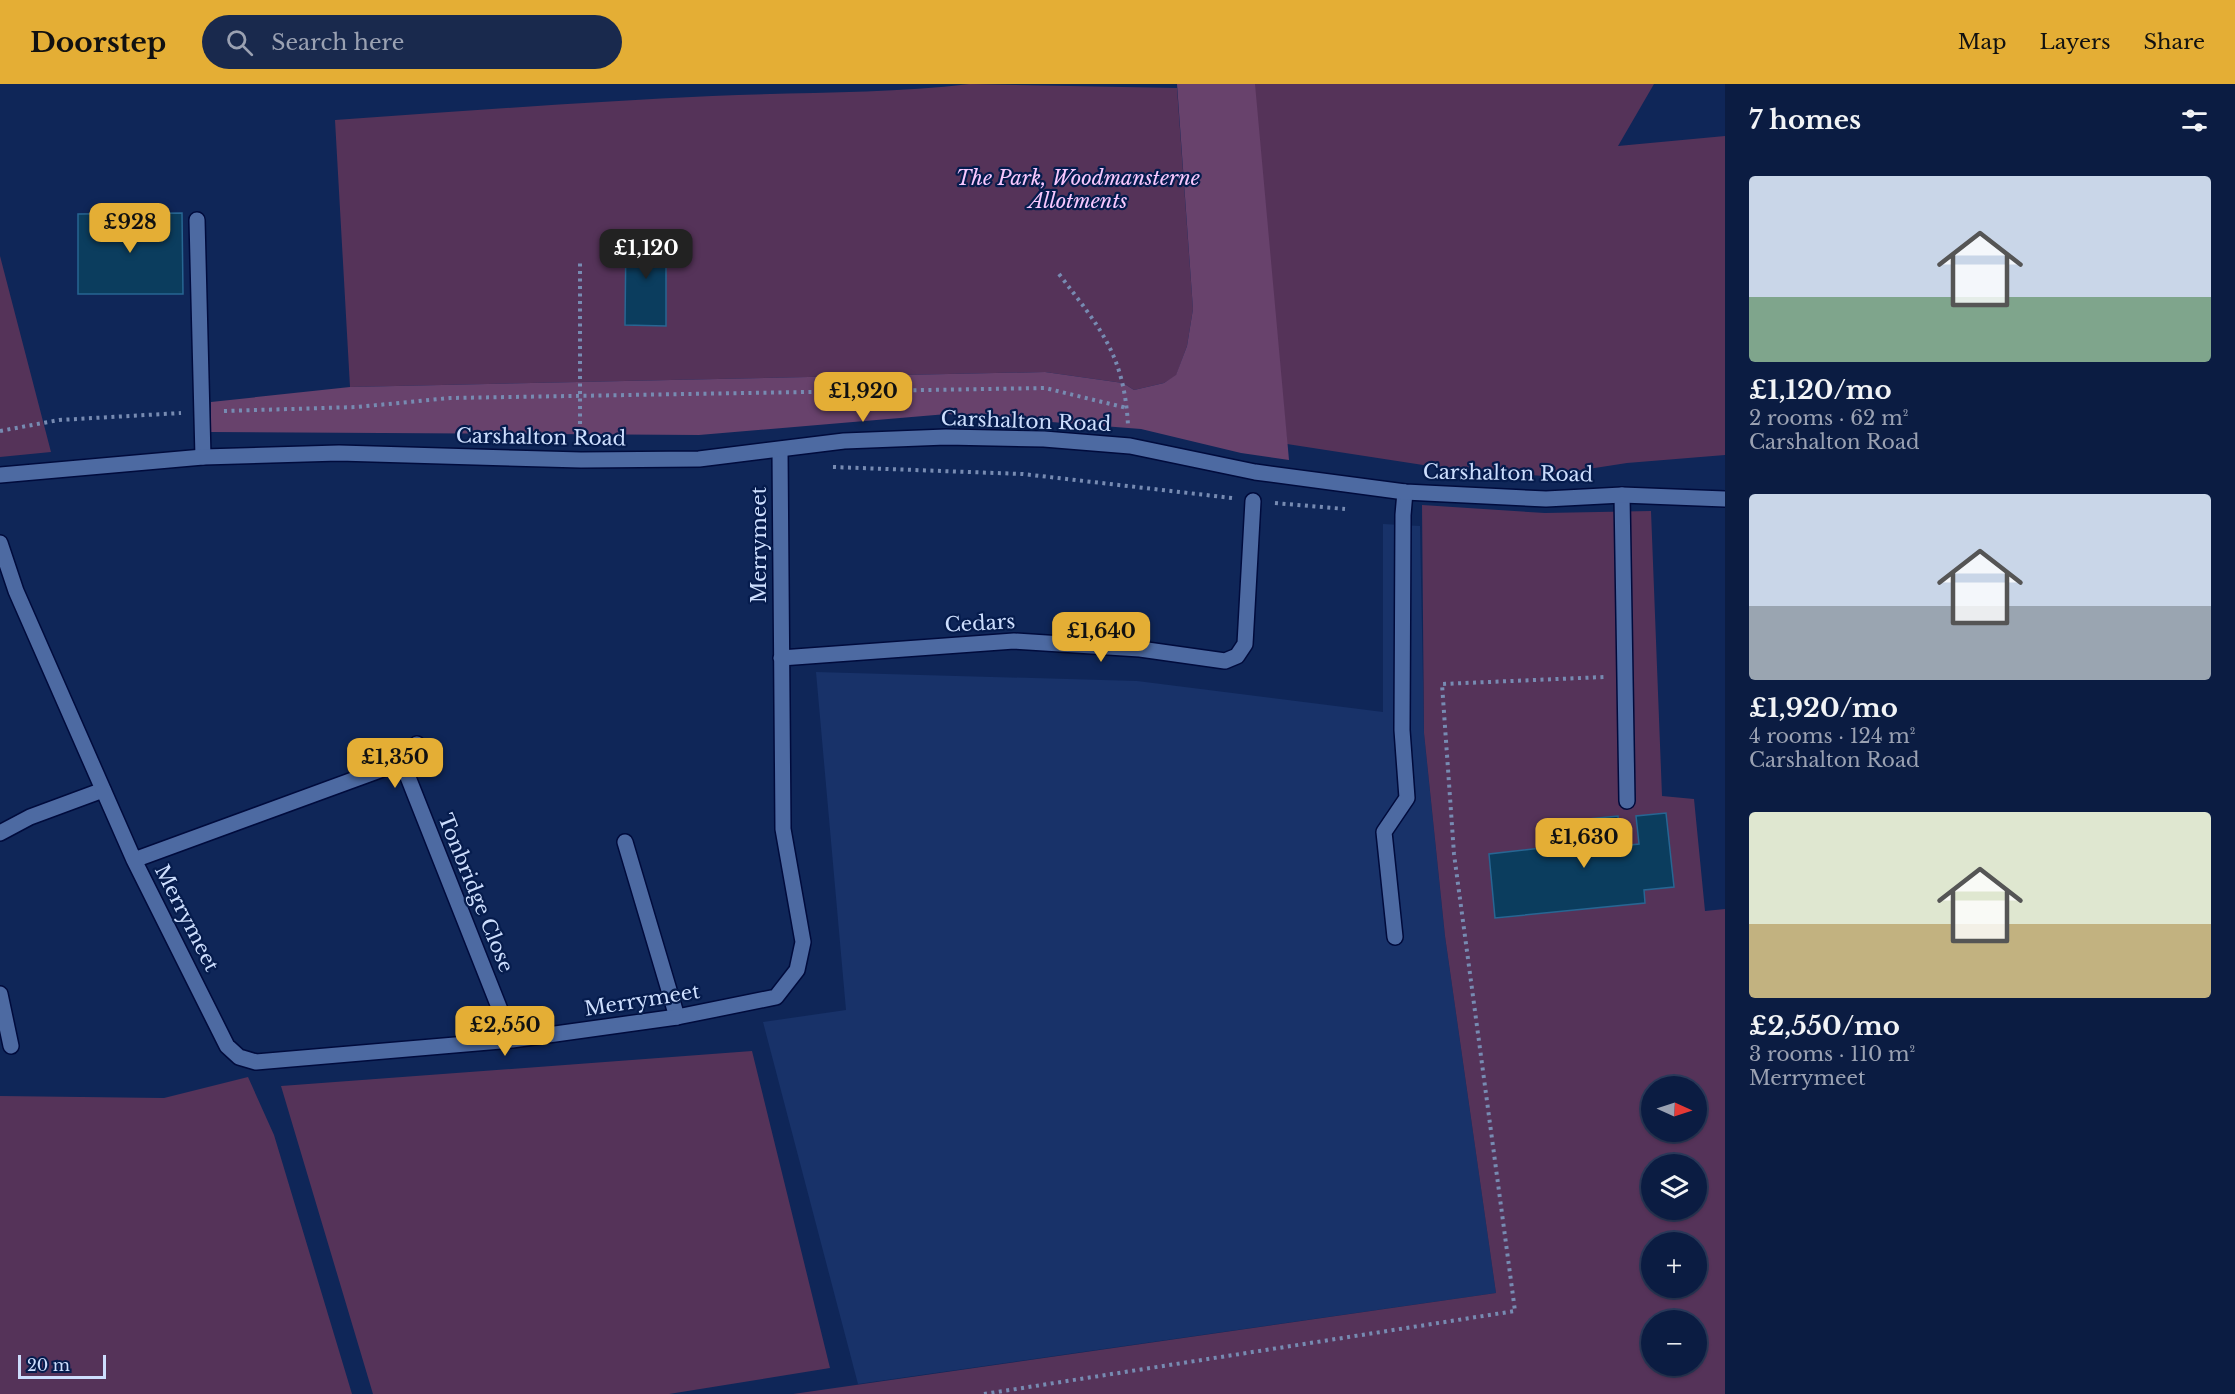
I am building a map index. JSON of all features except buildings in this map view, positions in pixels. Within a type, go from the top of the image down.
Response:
[{"type":"street","points":[[197,220],[203,457]]},
{"type":"street","name":"Carshalton Road","points":[[0,475],[203,457],[339,453],[581,460],[699,459],[856,440],[946,437],[1044,439],[1130,446],[1255,472],[1406,492],[1546,499],[1622,495],[1725,499]]},
{"type":"street","name":"Merrymeet","points":[[0,543],[16,591],[134,860],[227,1046],[239,1057],[256,1062],[512,1040],[677,1017],[776,997],[797,970],[803,942],[783,829],[780,450]]},
{"type":"street","points":[[1395,937],[1384,832],[1407,798],[1402,730],[1403,514],[1406,492]]},
{"type":"street","points":[[1622,495],[1627,801]]},
{"type":"street","name":"Cedars","points":[[781,657],[1014,641],[1140,649],[1225,661],[1237,656],[1245,644],[1253,501]]},
{"type":"street","points":[[134,860],[402,762],[417,744]]},
{"type":"street","name":"Tonbridge Close","points":[[402,762],[512,1040]]},
{"type":"street","points":[[0,834],[30,817],[104,790]]},
{"type":"street","points":[[625,843],[677,1017]]},
{"type":"street","points":[[0,994],[11,1046]]},
{"type":"path","points":[[580,260],[581,460]]},
{"type":"path","points":[[0,431],[59,420],[201,412],[357,407],[450,398],[824,390],[1046,388],[1127,408],[1119,364],[1101,329],[1059,274]]},
{"type":"path","points":[[824,376],[824,390]]},
{"type":"path","points":[[826,467],[1023,474],[1253,501],[1357,510]]},
{"type":"path","points":[[984,1394],[1515,1311],[1454,854],[1442,684],[1625,676]]},
{"type":"shaded area","points":[[1177,84],[1255,84],[1289,460],[1241,453],[1141,429],[947,414],[699,435],[211,432],[211,402],[350,387],[1045,372],[1123,383],[1134,390],[1164,383],[1176,375],[1187,346],[1193,309]]},
{"type":"shaded area","points":[[1383,524],[1420,526],[1424,733],[1445,936],[1496,1293],[858,1384],[763,1022],[846,1010],[816,672],[1137,681],[1383,712]]},
{"type":"green space","name":"The Park, Woodmansterne Allotments","points":[[970,84],[1177,88],[1193,309],[1187,346],[1176,376],[1164,383],[1134,390],[1123,383],[1045,372],[350,387],[335,120],[618,101],[874,91]]},
{"type":"green space","points":[[1253,84],[1654,84],[1618,146],[1725,136],[1725,455],[1627,463],[1543,476],[1449,469],[1287,444]]},
{"type":"green space","points":[[0,256],[51,452],[0,457]]},
{"type":"green space","points":[[1422,505],[1545,513],[1651,511],[1662,796],[1694,799],[1705,911],[1725,909],[1725,1394],[793,1394],[1496,1293],[1445,936],[1424,733]]},
{"type":"green space","points":[[752,1051],[830,1368],[669,1394],[373,1394],[281,1086]]},
{"type":"green space","points":[[248,1077],[274,1135],[352,1394],[0,1394],[0,1096],[164,1098]]}]
